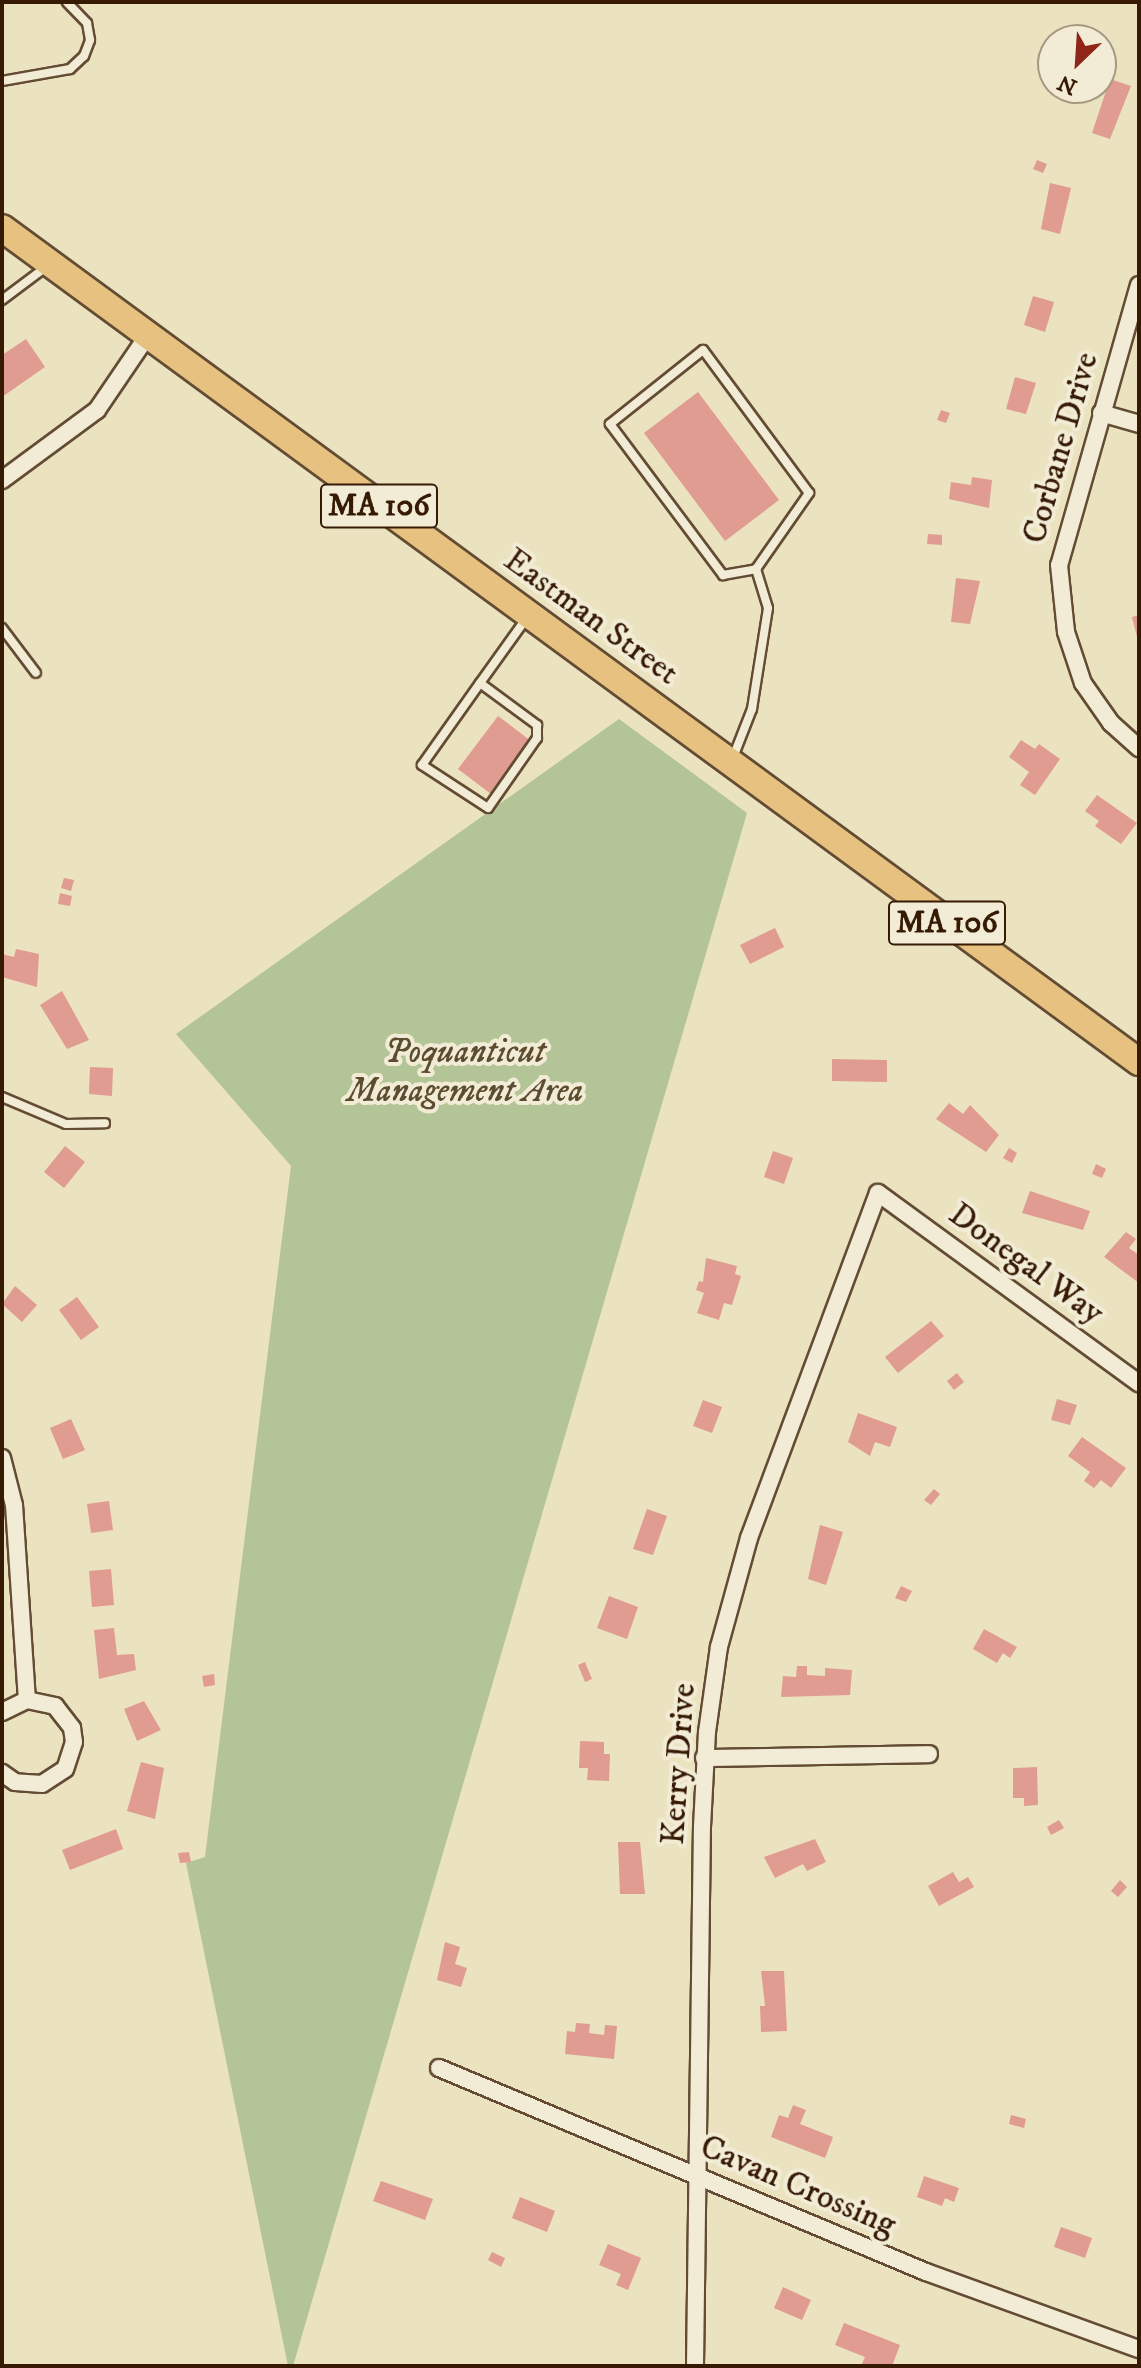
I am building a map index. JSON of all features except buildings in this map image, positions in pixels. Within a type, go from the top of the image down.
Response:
[{"type":"main road","name":"Eastman Street","points":[[4,233],[148,335],[1139,1062]]},
{"type":"street","name":"Corbane Drive","points":[[1139,285],[1064,538],[1061,607],[1083,683],[1111,723],[1139,748]]},
{"type":"street","points":[[2,480],[97,410],[148,335]]},
{"type":"street","points":[[1101,413],[1139,424]]},
{"type":"street","name":"Donegal Way","points":[[878,1193],[1139,1383]]},
{"type":"street","name":"Kerry Drive","points":[[695,2366],[701,2178],[704,1758],[733,1588],[878,1193]]},
{"type":"street","points":[[2,1458],[14,1505],[27,1700]]},
{"type":"street","points":[[2,1712],[27,1700],[55,1706],[72,1728],[72,1757],[65,1769],[42,1784],[15,1782],[2,1773]]},
{"type":"street","points":[[704,1758],[929,1754]]},
{"type":"street","name":"Cavan Crossing","points":[[439,2068],[926,2272],[1139,2349]]},
{"type":"lane","points":[[2,81],[70,69],[84,56],[90,40],[87,23],[67,2]]},
{"type":"lane","points":[[2,300],[50,264]]},
{"type":"lane","points":[[703,350],[809,493],[756,569],[723,575],[610,424],[703,350]]},
{"type":"lane","points":[[731,765],[752,709],[768,608],[756,569]]},
{"type":"lane","points":[[480,683],[537,725],[537,738],[488,808],[422,765],[480,683],[528,616]]},
{"type":"lane","points":[[2,628],[36,673]]},
{"type":"lane","points":[[2,1097],[66,1124],[105,1123]]},
{"type":"green space","name":"Poquanticut Management Area","points":[[619,719],[747,813],[293,2366],[288,2366],[186,1863],[205,1857],[291,1166],[176,1034]]}]
